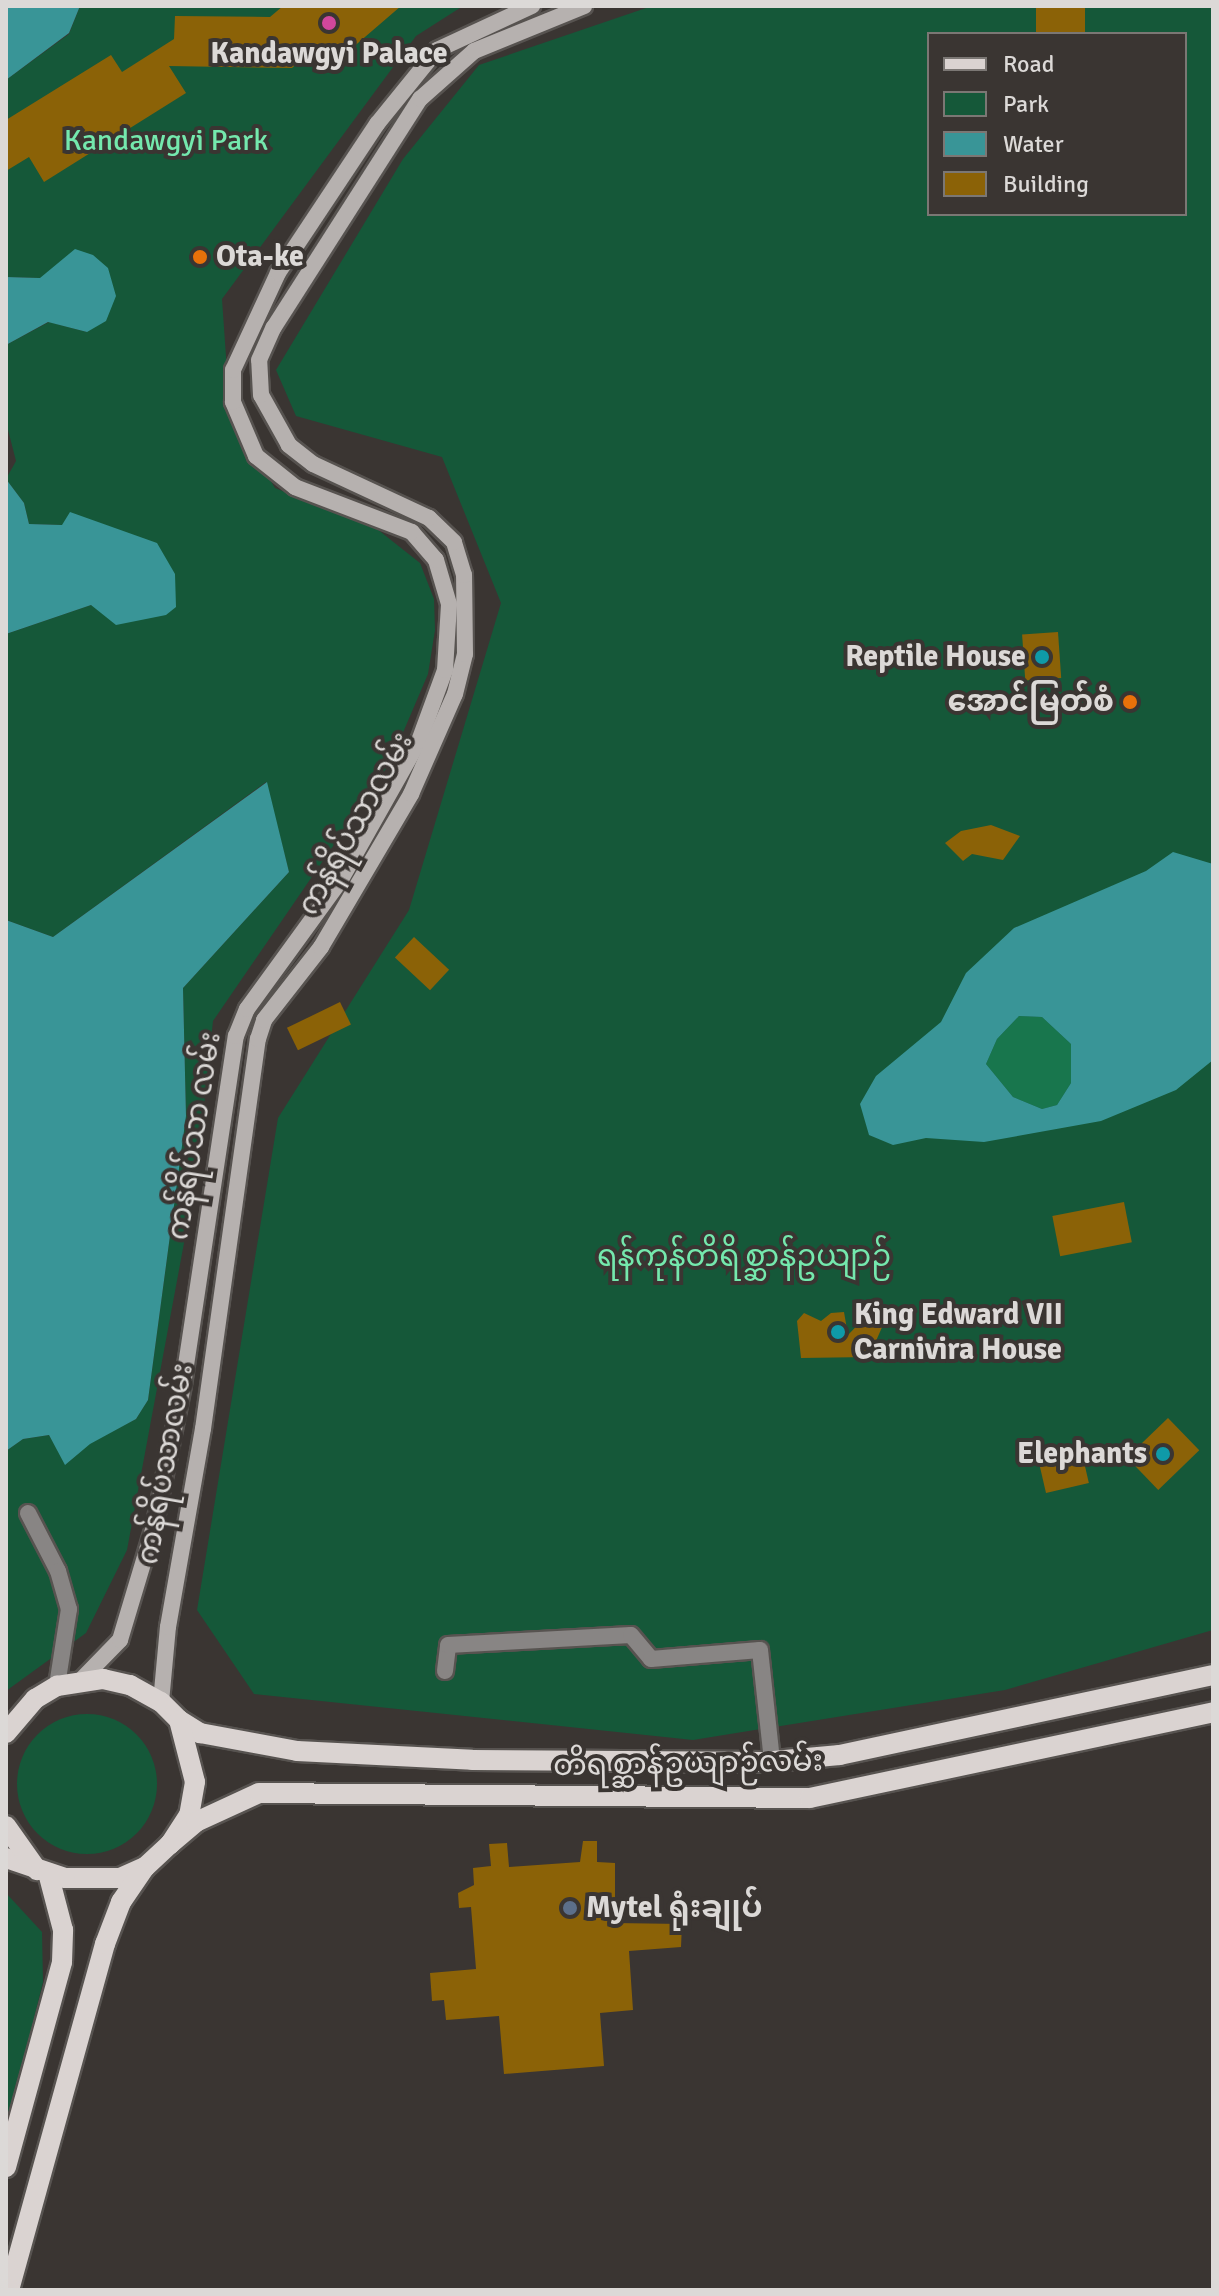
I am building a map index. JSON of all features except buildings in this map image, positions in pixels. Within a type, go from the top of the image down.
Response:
[{"type":"main road","name":"ကန်ရိပ်သာ လမ်း","points":[[81,1680],[120,1640],[155,1523],[196,1308],[236,1036],[247,1009],[340,881],[419,741],[445,670],[449,604],[436,560],[412,532],[295,487],[256,456],[233,402],[233,370],[257,310],[328,197],[377,124],[437,50],[532,6]]},
{"type":"main road","name":"ကန်ရိပ်သာလမ်း","points":[[161,1702],[170,1613],[203,1429],[258,1039],[264,1020],[324,940],[411,794],[455,694],[465,654],[464,575],[454,542],[429,518],[313,464],[289,445],[274,424],[261,395],[259,360],[420,99],[474,51],[552,13],[584,6]]},
{"type":"main road","points":[[248,440],[274,424]]},
{"type":"main road","points":[[308,926],[324,940]]},
{"type":"main road","name":"တိရစ္ဆာန်ဥယျာဉ်လမ်း","points":[[179,1720],[200,1733],[297,1751],[472,1760],[772,1761],[840,1755],[1213,1675]]},
{"type":"main road","points":[[9,1725],[57,1686],[81,1680],[130,1685],[161,1702],[179,1720],[195,1782],[189,1815],[170,1844],[145,1867],[121,1902],[105,1944],[9,2290]]},
{"type":"main road","name":"တိရစ္ဆာန်ဥယျာဉ်လမ်း","points":[[170,1844],[196,1822],[259,1793],[810,1798],[1213,1712]]},
{"type":"main road","points":[[6,1826],[42,1871],[63,1930],[62,1962],[6,2167]]},
{"type":"main road","points":[[6,1858],[42,1871],[93,1881],[145,1867]]},
{"type":"street","points":[[28,1513],[58,1571],[69,1609],[57,1686]]},
{"type":"street","points":[[445,1671],[448,1645],[631,1635],[651,1659],[760,1650],[772,1761]]},
{"type":"green space","name":"Kandawgyi Park","points":[[80,6],[463,6],[416,36],[222,299],[230,414],[275,488],[377,529],[420,563],[434,599],[435,630],[428,674],[390,763],[213,1021],[197,1173],[127,1550],[86,1633],[6,1691],[6,1451],[23,1439],[49,1435],[66,1464],[90,1443],[136,1419],[148,1400],[186,1116],[183,988],[289,872],[266,782],[53,937],[6,920],[6,634],[91,605],[107,614],[63,525],[29,524],[24,503],[6,479],[16,461],[6,422],[6,345],[49,322],[87,332],[40,278],[6,277],[6,80],[69,34]]},
{"type":"green space","name":"ရန်ကုန်တိရိစ္ဆာန်ဥယျာဉ်","points":[[652,6],[1213,6],[1213,1630],[1005,1690],[693,1740],[254,1694],[197,1610],[278,1118],[409,910],[501,603],[442,457],[296,416],[276,370],[403,159],[479,65]]},
{"type":"green space","points":[[1019,1016],[1042,1017],[1071,1044],[1071,1083],[1057,1105],[1042,1109],[1013,1097],[986,1064],[997,1039]]},
{"type":"green space","points":[[87,1714],[114,1720],[136,1735],[151,1757],[157,1784],[151,1811],[136,1833],[114,1848],[87,1854],[60,1848],[38,1833],[23,1811],[17,1784],[23,1757],[38,1735],[60,1720]]},
{"type":"green space","points":[[6,1893],[42,1932],[43,1982],[6,2132]]},
{"type":"water","points":[[6,6],[80,6],[69,33],[6,80]]},
{"type":"water","points":[[75,249],[93,255],[108,268],[116,296],[106,321],[87,332],[48,322],[6,345],[6,277],[40,278]]},
{"type":"water","points":[[6,479],[24,503],[29,524],[62,525],[70,512],[157,543],[175,574],[176,607],[166,615],[116,625],[91,605],[6,634]]},
{"type":"water","points":[[267,782],[289,872],[183,988],[186,1116],[148,1400],[136,1419],[90,1444],[65,1465],[49,1435],[23,1439],[6,1451],[6,920],[53,937]]},
{"type":"water","points":[[1173,852],[1213,864],[1213,1060],[1176,1090],[1101,1121],[984,1142],[926,1138],[893,1145],[869,1135],[860,1104],[876,1076],[941,1022],[966,973],[1014,928],[1146,871]],"holes":[[[1019,1016],[1042,1017],[1071,1044],[1071,1083],[1057,1105],[1042,1109],[1013,1097],[986,1064],[997,1039]]]},
{"type":"place","name":"Kandawgyi Palace","points":[[329,23]]},
{"type":"place","name":"Ota-ke","points":[[200,257]]},
{"type":"place","name":"Reptile House","points":[[1042,657]]},
{"type":"place","name":"အောင်မြတ်စံ","points":[[1130,702]]},
{"type":"place","name":"King Edward VII Carnivira House","points":[[838,1332]]},
{"type":"place","name":"Elephants","points":[[1163,1454]]},
{"type":"place","name":"Mytel ရုံးချုပ်","points":[[570,1908]]}]
